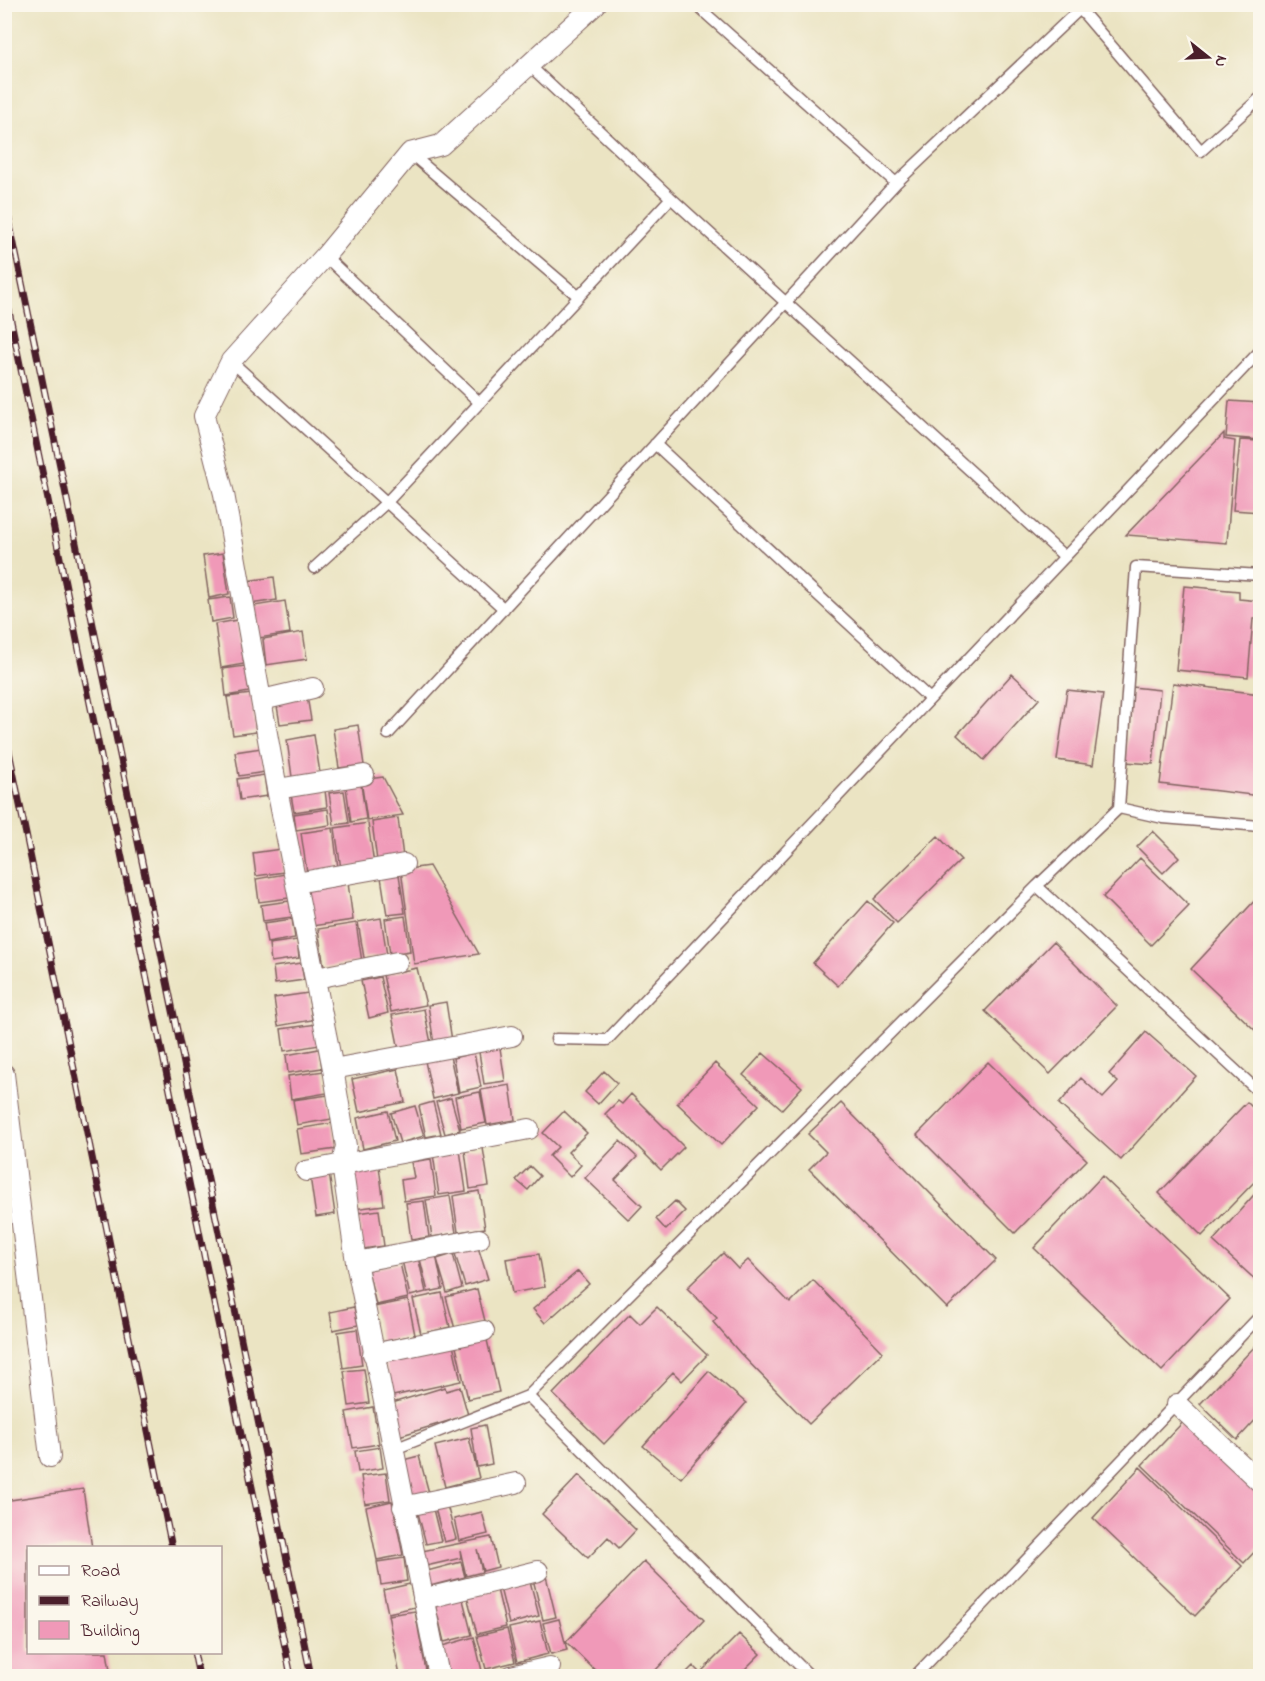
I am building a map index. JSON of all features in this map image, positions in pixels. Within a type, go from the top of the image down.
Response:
[{"type":"street","points":[[439,1677],[403,1507],[356,1262],[342,1164],[346,1146],[333,1069],[277,789],[224,494],[204,416],[231,361],[325,256],[410,153],[441,145],[596,4]]},
{"type":"street","points":[[262,700],[314,688]]},
{"type":"street","points":[[277,789],[364,775]]},
{"type":"street","points":[[296,883],[404,864]]},
{"type":"street","points":[[316,978],[397,962]]},
{"type":"street","points":[[333,1069],[512,1036]]},
{"type":"street","points":[[4,1074],[50,1457]]},
{"type":"street","points":[[306,1171],[529,1130]]},
{"type":"street","points":[[356,1262],[479,1239]]},
{"type":"street","points":[[373,1354],[484,1331]]},
{"type":"street","points":[[1177,1404],[1260,1482]]},
{"type":"street","points":[[403,1507],[516,1483]]},
{"type":"street","points":[[423,1599],[538,1571]]},
{"type":"street","points":[[511,1677],[550,1667]]},
{"type":"lane","points":[[695,4],[896,183]]},
{"type":"lane","points":[[388,734],[896,183],[1082,7],[1201,151],[1260,98]]},
{"type":"lane","points":[[529,65],[671,198],[1065,557]]},
{"type":"lane","points":[[410,153],[579,297]]},
{"type":"lane","points":[[314,568],[386,503],[671,198]]},
{"type":"lane","points":[[325,256],[480,404]]},
{"type":"lane","points":[[556,1039],[608,1040],[1260,351]]},
{"type":"lane","points":[[231,361],[504,609]]},
{"type":"lane","points":[[655,444],[930,699]]},
{"type":"lane","points":[[392,1450],[528,1396],[1037,886],[1119,808],[1136,567],[1260,575]]},
{"type":"lane","points":[[1119,808],[1163,818],[1260,826]]},
{"type":"lane","points":[[1037,886],[1260,1093]]},
{"type":"lane","points":[[915,1677],[1260,1316]]},
{"type":"lane","points":[[528,1396],[810,1677]]},
{"type":"building","points":[[1229,401],[1260,403],[1260,440],[1226,437]]},
{"type":"building","points":[[1224,433],[1224,439],[1235,441],[1227,543],[1126,535]]},
{"type":"building","points":[[1240,440],[1260,441],[1260,512],[1233,510]]},
{"type":"building","points":[[223,553],[229,594],[209,598],[203,556]]},
{"type":"building","points":[[274,577],[277,600],[250,604],[247,581]]},
{"type":"building","points":[[1184,586],[1239,591],[1239,599],[1260,601],[1260,619],[1253,619],[1248,677],[1176,670]]},
{"type":"building","points":[[230,597],[233,618],[211,622],[208,600]]},
{"type":"building","points":[[285,601],[290,633],[259,638],[254,606]]},
{"type":"building","points":[[237,620],[244,664],[221,668],[215,624]]},
{"type":"building","points":[[303,632],[307,659],[266,665],[263,639]]},
{"type":"building","points":[[245,666],[249,692],[226,696],[223,669]]},
{"type":"building","points":[[1012,674],[1039,699],[984,760],[957,735]]},
{"type":"building","points":[[1173,683],[1260,694],[1260,796],[1160,784]]},
{"type":"building","points":[[1132,687],[1160,690],[1153,764],[1125,762]]},
{"type":"building","points":[[1067,690],[1103,694],[1093,765],[1057,760]]},
{"type":"building","points":[[251,694],[256,732],[233,735],[227,697]]},
{"type":"building","points":[[307,696],[311,720],[280,724],[276,700]]},
{"type":"building","points":[[358,725],[364,765],[339,768],[333,729]]},
{"type":"building","points":[[314,735],[320,773],[292,777],[287,740]]},
{"type":"building","points":[[261,748],[265,772],[239,776],[235,752]]},
{"type":"building","points":[[264,775],[267,796],[240,800],[237,779]]},
{"type":"building","points":[[383,777],[403,815],[367,820],[361,780]]},
{"type":"building","points":[[361,785],[366,819],[351,822],[346,787]]},
{"type":"building","points":[[325,790],[327,807],[294,812],[291,795]]},
{"type":"building","points":[[344,791],[349,823],[334,825],[329,793]]},
{"type":"building","points":[[328,809],[330,825],[296,830],[294,814]]},
{"type":"building","points":[[398,818],[403,857],[377,861],[372,822]]},
{"type":"building","points":[[368,823],[374,864],[341,869],[335,828]]},
{"type":"building","points":[[333,828],[338,868],[307,873],[301,833]]},
{"type":"building","points":[[1153,831],[1179,857],[1163,873],[1137,847]]},
{"type":"building","points":[[938,836],[961,860],[897,923],[874,899]]},
{"type":"building","points":[[281,849],[284,872],[256,876],[253,853]]},
{"type":"building","points":[[1140,858],[1189,906],[1151,945],[1103,897]]},
{"type":"building","points":[[429,866],[479,954],[414,964],[401,870]]},
{"type":"building","points":[[285,874],[289,898],[259,902],[256,879]]},
{"type":"building","points":[[399,875],[405,913],[387,915],[381,877]]},
{"type":"building","points":[[348,883],[353,920],[312,926],[306,890]]},
{"type":"building","points":[[1260,895],[1260,1035],[1191,969]]},
{"type":"building","points":[[289,901],[292,917],[263,921],[261,905]]},
{"type":"building","points":[[868,901],[893,923],[838,986],[813,963]]},
{"type":"building","points":[[405,916],[410,951],[390,954],[385,919]]},
{"type":"building","points":[[381,918],[387,955],[364,958],[358,922]]},
{"type":"building","points":[[292,919],[295,938],[267,943],[264,923]]},
{"type":"building","points":[[356,923],[362,962],[324,967],[318,929]]},
{"type":"building","points":[[297,940],[299,958],[271,962],[269,944]]},
{"type":"building","points":[[1053,942],[1117,1006],[1050,1074],[985,1011]]},
{"type":"building","points":[[301,963],[304,980],[275,984],[273,967]]},
{"type":"building","points":[[417,968],[426,1005],[391,1012],[383,975]]},
{"type":"building","points":[[380,977],[388,1013],[369,1018],[361,981]]},
{"type":"building","points":[[308,993],[312,1020],[278,1026],[274,998]]},
{"type":"building","points":[[446,1002],[452,1041],[434,1044],[428,1005]]},
{"type":"building","points":[[424,1009],[431,1043],[399,1050],[392,1015]]},
{"type":"building","points":[[317,1024],[320,1045],[284,1051],[281,1029]]},
{"type":"building","points":[[1146,1032],[1196,1076],[1121,1160],[1059,1104],[1081,1078],[1103,1098],[1118,1082],[1109,1074]]},
{"type":"building","points":[[500,1048],[505,1081],[484,1084],[479,1052]]},
{"type":"building","points":[[319,1049],[322,1068],[288,1073],[286,1055]]},
{"type":"building","points":[[474,1053],[481,1087],[459,1092],[453,1058]]},
{"type":"building","points":[[763,1053],[802,1087],[782,1109],[743,1075]]},
{"type":"building","points":[[450,1056],[458,1093],[433,1099],[425,1061]]},
{"type":"building","points":[[988,1062],[1087,1160],[1015,1233],[917,1135]]},
{"type":"building","points":[[715,1063],[759,1105],[721,1145],[677,1103]]},
{"type":"building","points":[[398,1069],[405,1102],[359,1112],[352,1079]]},
{"type":"building","points":[[324,1071],[327,1093],[291,1099],[288,1076]]},
{"type":"building","points":[[604,1071],[617,1083],[598,1104],[585,1092]]},
{"type":"building","points":[[510,1085],[515,1120],[487,1125],[481,1090]]},
{"type":"building","points":[[480,1092],[486,1123],[461,1128],[455,1097]]},
{"type":"building","points":[[631,1094],[684,1147],[661,1170],[605,1114],[618,1101],[622,1104]]},
{"type":"building","points":[[328,1095],[332,1119],[297,1125],[293,1100]]},
{"type":"building","points":[[451,1098],[460,1130],[445,1134],[436,1102]]},
{"type":"building","points":[[433,1102],[441,1134],[426,1137],[419,1106]]},
{"type":"building","points":[[1247,1102],[1260,1115],[1260,1176],[1202,1236],[1159,1193]]},
{"type":"building","points":[[841,1103],[996,1260],[947,1308],[809,1169],[826,1152],[808,1134]]},
{"type":"building","points":[[415,1106],[424,1136],[400,1143],[391,1113]]},
{"type":"building","points":[[388,1111],[395,1141],[363,1149],[357,1118]]},
{"type":"building","points":[[564,1111],[587,1133],[568,1152],[581,1165],[570,1177],[549,1156],[558,1147],[543,1133]]},
{"type":"building","points":[[333,1123],[336,1149],[301,1154],[297,1129]]},
{"type":"building","points":[[620,1141],[637,1157],[615,1180],[642,1206],[629,1220],[585,1178]]},
{"type":"building","points":[[483,1148],[489,1186],[470,1189],[465,1151]]},
{"type":"building","points":[[460,1150],[466,1191],[439,1195],[433,1154]]},
{"type":"building","points":[[431,1159],[436,1196],[404,1201],[401,1180],[414,1178],[411,1162]]},
{"type":"building","points":[[379,1166],[384,1205],[354,1209],[348,1170]]},
{"type":"building","points":[[530,1166],[540,1176],[528,1190],[516,1180]]},
{"type":"building","points":[[329,1173],[335,1214],[316,1217],[310,1176]]},
{"type":"building","points":[[1102,1176],[1230,1299],[1162,1371],[1034,1248]]},
{"type":"building","points":[[1260,1188],[1260,1284],[1213,1241]]},
{"type":"building","points":[[479,1191],[485,1228],[458,1232],[453,1196]]},
{"type":"building","points":[[450,1196],[456,1233],[432,1237],[426,1200]]},
{"type":"building","points":[[424,1201],[429,1237],[411,1240],[406,1203]]},
{"type":"building","points":[[675,1201],[685,1211],[666,1230],[656,1219]]},
{"type":"building","points":[[379,1210],[384,1246],[363,1249],[358,1213]]},
{"type":"building","points":[[478,1247],[488,1279],[465,1286],[455,1254]]},
{"type":"building","points":[[723,1253],[738,1269],[748,1260],[790,1303],[813,1280],[883,1352],[809,1424],[740,1353],[713,1322],[717,1318],[687,1288]]},
{"type":"building","points":[[453,1254],[462,1288],[447,1293],[437,1259]]},
{"type":"building","points":[[539,1254],[545,1287],[512,1293],[506,1259]]},
{"type":"building","points":[[436,1255],[443,1289],[428,1292],[420,1259]]},
{"type":"building","points":[[418,1257],[426,1292],[410,1296],[402,1260]]},
{"type":"building","points":[[400,1263],[408,1298],[376,1305],[368,1270]]},
{"type":"building","points":[[578,1271],[589,1284],[545,1323],[533,1309]]},
{"type":"building","points":[[477,1289],[485,1321],[455,1329],[446,1297]]},
{"type":"building","points":[[442,1293],[450,1327],[421,1334],[413,1299]]},
{"type":"building","points":[[408,1300],[415,1335],[381,1342],[374,1307]]},
{"type":"building","points":[[354,1307],[358,1325],[333,1330],[330,1312]]},
{"type":"building","points":[[657,1307],[707,1355],[682,1381],[673,1372],[604,1444],[553,1394],[630,1314],[640,1324]]},
{"type":"building","points":[[357,1329],[362,1365],[343,1368],[338,1332]]},
{"type":"building","points":[[487,1340],[499,1392],[468,1399],[456,1347]]},
{"type":"building","points":[[1260,1341],[1260,1415],[1237,1440],[1200,1404]]},
{"type":"building","points":[[453,1345],[461,1381],[393,1396],[385,1360]]},
{"type":"building","points":[[364,1369],[369,1403],[349,1406],[344,1371]]},
{"type":"building","points":[[709,1371],[746,1403],[681,1478],[643,1446]]},
{"type":"building","points":[[445,1387],[446,1391],[460,1387],[468,1415],[399,1436],[389,1404]]},
{"type":"building","points":[[373,1407],[379,1444],[353,1448],[346,1412]]},
{"type":"building","points":[[1184,1421],[1260,1494],[1260,1546],[1244,1563],[1142,1465]]},
{"type":"building","points":[[485,1425],[492,1464],[477,1467],[471,1428]]},
{"type":"building","points":[[469,1438],[479,1478],[445,1487],[435,1446]]},
{"type":"building","points":[[380,1447],[383,1468],[358,1472],[355,1451]]},
{"type":"building","points":[[1260,1450],[1260,1462],[1254,1456]]},
{"type":"building","points":[[419,1456],[429,1493],[412,1497],[403,1460]]},
{"type":"building","points":[[1140,1467],[1242,1566],[1195,1616],[1093,1518]]},
{"type":"building","points":[[386,1473],[390,1500],[365,1504],[361,1476]]},
{"type":"building","points":[[579,1475],[636,1530],[619,1548],[608,1537],[588,1558],[542,1514]]},
{"type":"building","points":[[83,1489],[92,1546],[27,1546],[27,1654],[107,1654],[111,1676],[4,1676],[4,1501]]},
{"type":"building","points":[[392,1501],[403,1555],[377,1560],[366,1507]]},
{"type":"building","points":[[447,1505],[456,1539],[444,1542],[435,1508]]},
{"type":"building","points":[[433,1509],[441,1541],[426,1544],[418,1513]]},
{"type":"building","points":[[482,1512],[488,1534],[459,1541],[454,1519]]},
{"type":"building","points":[[491,1537],[498,1567],[483,1571],[477,1549],[482,1572],[466,1576],[460,1550],[461,1558],[426,1566],[422,1551]]},
{"type":"building","points":[[404,1558],[407,1581],[381,1585],[377,1562]]},
{"type":"building","points":[[644,1561],[704,1620],[650,1676],[601,1676],[566,1642]]},
{"type":"building","points":[[461,1562],[465,1577],[430,1586],[427,1571]]},
{"type":"building","points":[[546,1576],[556,1617],[543,1620],[533,1579]]},
{"type":"building","points":[[530,1581],[539,1616],[509,1624],[500,1588]]},
{"type":"building","points":[[410,1584],[415,1607],[388,1613],[383,1590]]},
{"type":"building","points":[[497,1589],[506,1627],[477,1634],[467,1596]]},
{"type":"building","points":[[462,1596],[472,1635],[444,1642],[435,1604]]},
{"type":"building","points":[[415,1611],[427,1676],[400,1676],[388,1615]]},
{"type":"building","points":[[559,1619],[567,1650],[551,1654],[543,1623]]},
{"type":"building","points":[[540,1621],[548,1654],[517,1662],[509,1628]]},
{"type":"building","points":[[507,1629],[515,1662],[486,1669],[477,1636]]},
{"type":"building","points":[[739,1634],[760,1654],[738,1676],[683,1676],[693,1666],[700,1673]]},
{"type":"building","points":[[474,1637],[482,1671],[450,1676],[442,1646]]},
{"type":"railway","points":[[4,196],[311,1676]]},
{"type":"railway","points":[[4,287],[291,1676]]},
{"type":"railway","points":[[4,727],[172,1546]]},
{"type":"railway","points":[[194,1654],[199,1676]]}]
